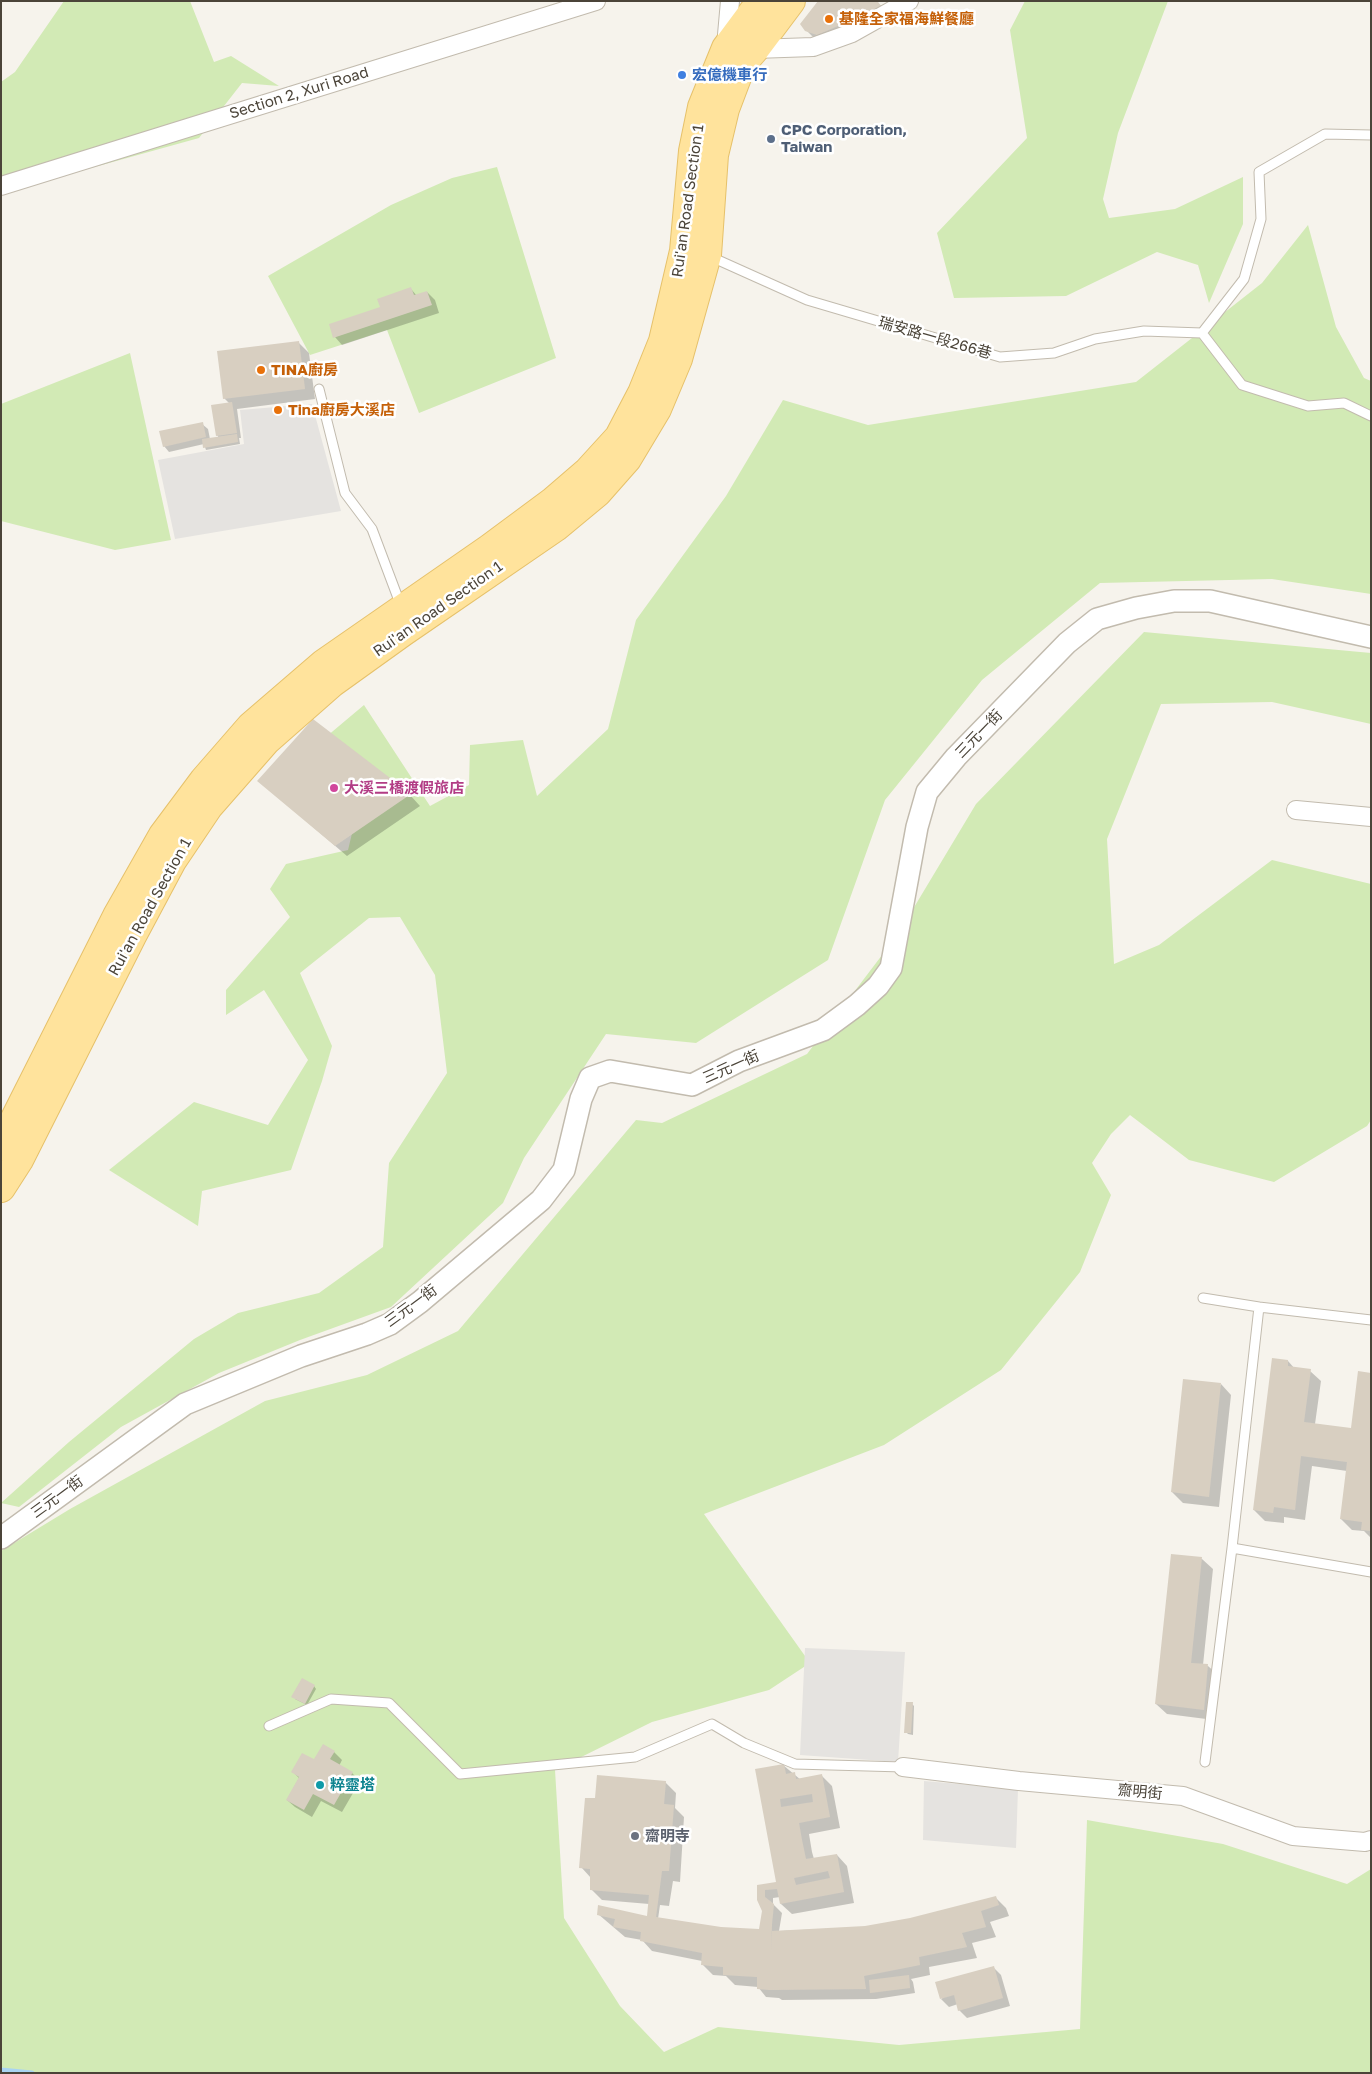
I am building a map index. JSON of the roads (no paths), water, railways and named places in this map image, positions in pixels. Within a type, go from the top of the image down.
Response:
[{"type":"main road","name":"Rui'an Road Section 1","points":[[1,1188],[19,1160],[172,861],[209,806],[266,741],[490,548],[552,502],[588,471],[619,437],[642,393],[663,341],[684,251],[692,151],[702,107],[738,50],[761,1]]},
{"type":"main road","name":"Rui'an Road Section 1","points":[[1,1146],[117,916],[162,835],[204,780],[251,726],[323,664],[409,616],[556,527],[597,493],[627,459],[656,409],[678,359],[707,255],[714,155],[738,50],[791,1]]},
{"type":"street","name":"Section 2, Xuri Road","points":[[1,186],[596,1]]},
{"type":"street","points":[[730,1],[738,50],[813,47],[852,33],[909,1]]},
{"type":"street","name":"三元一街","points":[[1,1538],[185,1404],[301,1356],[367,1334],[390,1324],[420,1302],[541,1200],[564,1170],[581,1099],[590,1078],[610,1070],[692,1085],[739,1061],[823,1030],[857,1005],[878,986],[891,968],[917,827],[926,792],[956,757],[1067,643],[1097,619],[1136,608],[1174,602],[1210,600],[1371,636]]},
{"type":"street","points":[[1296,810],[1371,818]]},
{"type":"street","name":"齋明街","points":[[903,1767],[1020,1781],[1183,1796],[1293,1836],[1365,1842],[1371,1840]]},
{"type":"lane","points":[[1371,135],[1325,134],[1259,172],[1261,219],[1244,279],[1202,333],[1242,385],[1308,406],[1344,403],[1371,416]]},
{"type":"lane","name":"瑞安路一段266巷","points":[[707,255],[807,300],[1000,357],[1054,353],[1095,339],[1144,330],[1202,333]]},
{"type":"lane","points":[[319,389],[345,493],[372,529],[409,616]]},
{"type":"lane","points":[[1203,1298],[1259,1307],[1371,1320]]},
{"type":"lane","points":[[1205,1762],[1232,1548],[1259,1307]]},
{"type":"lane","points":[[1232,1548],[1371,1572]]},
{"type":"lane","points":[[269,1726],[331,1699],[389,1703],[460,1774],[635,1757],[712,1724],[744,1743],[795,1764],[903,1767]]},
{"type":"waterway","points":[[1,2070],[32,2073]]},
{"type":"place","name":"基隆全家福海鮮餐廳","points":[[829,19]]},
{"type":"place","name":"宏億機車行","points":[[682,75]]},
{"type":"place","name":"CPC Corporation, Taiwan","points":[[771,139]]},
{"type":"place","name":"TINA廚房","points":[[261,370]]},
{"type":"place","name":"Tina廚房大溪店","points":[[278,410]]},
{"type":"place","name":"大溪三橋渡假旅店","points":[[334,788]]},
{"type":"place","name":"粹靈塔","points":[[320,1785]]},
{"type":"place","name":"齋明寺","points":[[635,1836]]}]
